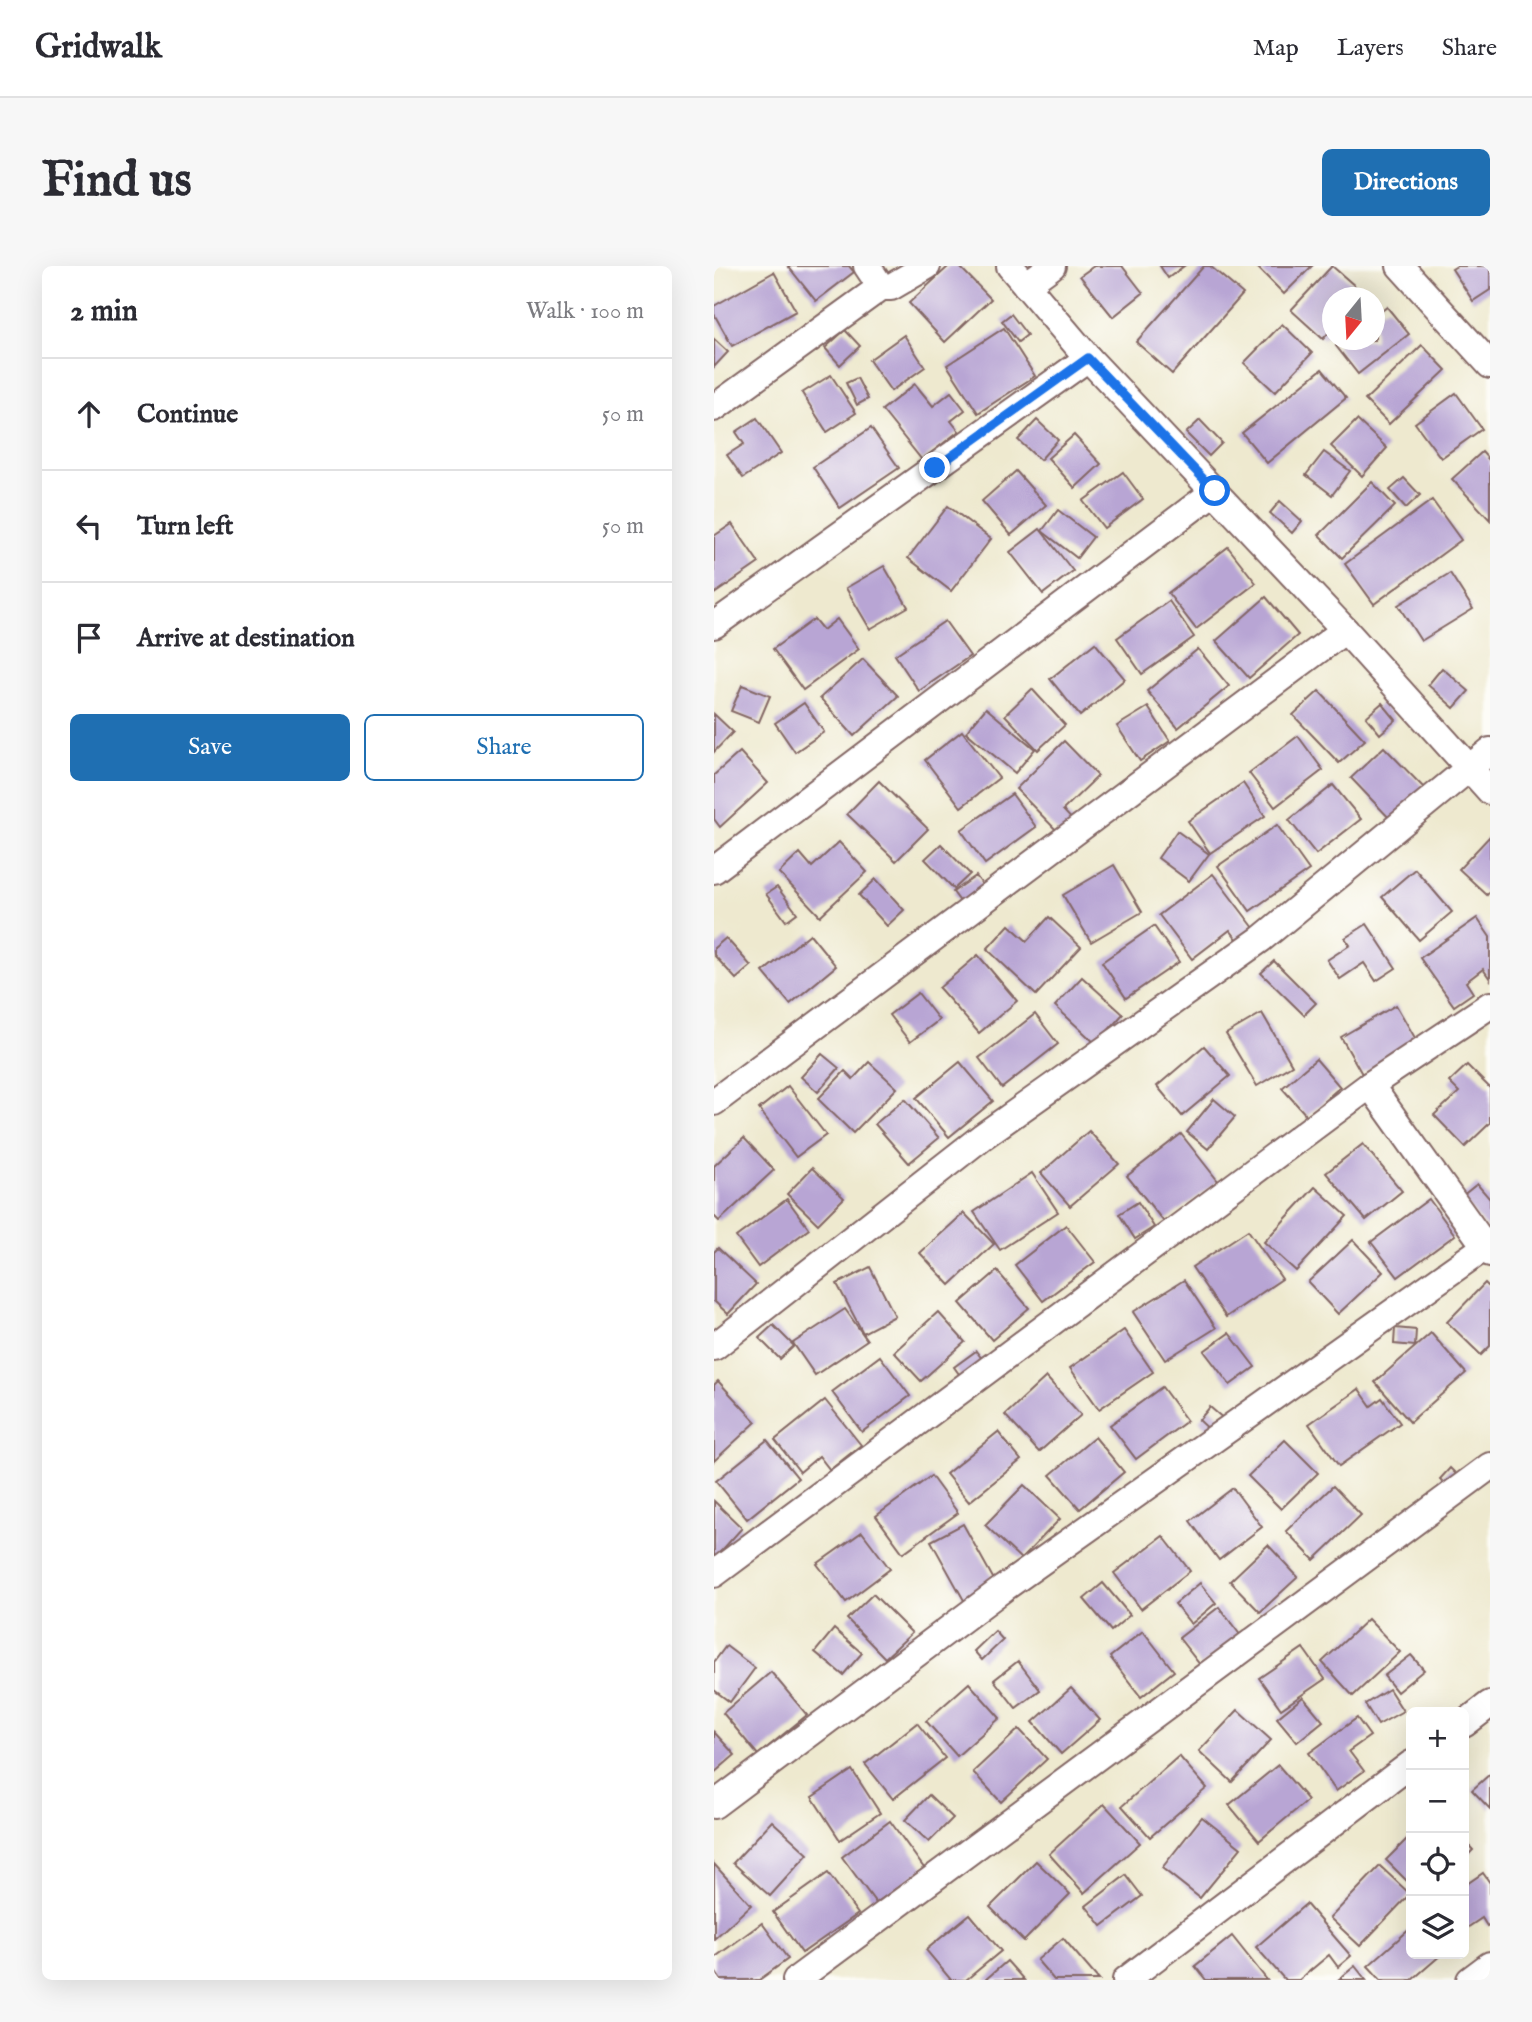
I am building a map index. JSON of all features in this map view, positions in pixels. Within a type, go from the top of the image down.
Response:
[{"type":"street","points":[[714,408],[874,277],[891,287],[927,266]]},
{"type":"street","points":[[1052,266],[1018,276],[1088,358],[1345,630],[1490,791]]},
{"type":"street","points":[[1400,266],[1490,365]]},
{"type":"street","points":[[714,625],[1088,358]]},
{"type":"street","points":[[714,870],[1215,491]]},
{"type":"street","points":[[714,1102],[1345,630]]},
{"type":"street","points":[[714,1346],[983,1136],[1261,939],[1490,751]]},
{"type":"street","points":[[714,1574],[1370,1085],[1490,1004]]},
{"type":"street","points":[[714,1805],[1004,1588],[1488,1250],[1370,1085]]},
{"type":"street","points":[[796,1980],[1490,1466]]},
{"type":"street","points":[[1469,1720],[1490,1704]]},
{"type":"street","points":[[1126,1980],[1406,1768]]},
{"type":"street","points":[[1469,1980],[1490,1965]]},
{"type":"building","points":[[788,266],[849,266],[854,272],[816,301]]},
{"type":"building","points":[[949,266],[959,266],[991,299],[945,342],[909,303]]},
{"type":"building","points":[[1094,266],[1122,266],[1143,293],[1113,317],[1080,276]]},
{"type":"building","points":[[1160,266],[1184,266],[1168,278]]},
{"type":"building","points":[[1204,266],[1210,266],[1243,294],[1172,374],[1136,342]]},
{"type":"building","points":[[1256,266],[1312,266],[1284,294]]},
{"type":"building","points":[[1332,266],[1356,287],[1322,287],[1322,338],[1291,310]]},
{"type":"building","points":[[1457,266],[1490,266],[1490,290],[1473,301],[1452,269]]},
{"type":"building","points":[[774,272],[796,311],[732,346],[714,314],[714,306]]},
{"type":"building","points":[[1387,307],[1409,334],[1358,374],[1339,350],[1385,350]]},
{"type":"building","points":[[1011,314],[1027,335],[1018,342],[1002,321]]},
{"type":"building","points":[[1282,324],[1312,353],[1275,392],[1244,363]]},
{"type":"building","points":[[1004,328],[1035,376],[978,413],[947,365]]},
{"type":"building","points":[[845,330],[860,346],[840,365],[825,348]]},
{"type":"building","points":[[904,335],[925,367],[891,391],[869,360]]},
{"type":"building","points":[[714,339],[728,352],[714,367]]},
{"type":"building","points":[[1422,345],[1446,370],[1389,424],[1365,400]]},
{"type":"building","points":[[1322,369],[1346,398],[1267,463],[1242,433]]},
{"type":"building","points":[[831,375],[856,413],[827,432],[802,393]]},
{"type":"building","points":[[857,378],[868,399],[857,405],[846,383]]},
{"type":"building","points":[[915,384],[933,406],[951,392],[965,410],[951,421],[959,431],[922,460],[882,410]]},
{"type":"building","points":[[1456,393],[1482,429],[1441,458],[1415,423]]},
{"type":"building","points":[[757,418],[781,453],[743,478],[727,455],[744,444],[736,432]]},
{"type":"building","points":[[1037,420],[1058,440],[1040,460],[1018,440]]},
{"type":"building","points":[[1200,420],[1222,443],[1209,456],[1186,433]]},
{"type":"building","points":[[1357,420],[1387,448],[1362,476],[1331,446]]},
{"type":"building","points":[[871,428],[899,468],[840,508],[813,467]]},
{"type":"building","points":[[1074,435],[1101,464],[1075,488],[1048,458]]},
{"type":"building","points":[[1324,452],[1350,471],[1332,495],[1306,475]]},
{"type":"building","points":[[1482,452],[1490,461],[1490,520],[1452,479]]},
{"type":"building","points":[[1016,471],[1046,505],[1011,535],[982,501]]},
{"type":"building","points":[[1123,472],[1143,499],[1104,528],[1083,501]]},
{"type":"building","points":[[1404,478],[1420,495],[1406,508],[1390,490]]},
{"type":"building","points":[[1372,482],[1395,506],[1342,558],[1319,535]]},
{"type":"building","points":[[1432,500],[1461,540],[1374,604],[1345,564]]},
{"type":"building","points":[[1280,501],[1302,521],[1292,533],[1270,513]]},
{"type":"building","points":[[948,506],[991,539],[951,591],[908,558]]},
{"type":"building","points":[[1058,510],[1093,537],[1077,558],[1042,531]]},
{"type":"building","points":[[732,524],[759,563],[714,594],[714,536]]},
{"type":"building","points":[[1040,529],[1073,571],[1043,594],[1010,552]]},
{"type":"building","points":[[1228,547],[1256,583],[1196,629],[1168,593]]},
{"type":"building","points":[[884,566],[908,607],[870,629],[846,588]]},
{"type":"building","points":[[1450,573],[1473,609],[1421,641],[1398,605]]},
{"type":"building","points":[[1266,597],[1298,635],[1249,678],[1216,641]]},
{"type":"building","points":[[1169,601],[1194,637],[1142,674],[1117,638]]},
{"type":"building","points":[[814,619],[823,630],[837,619],[859,649],[803,690],[773,649]]},
{"type":"building","points":[[945,621],[970,656],[919,691],[895,655]]},
{"type":"building","points":[[1095,643],[1125,679],[1080,716],[1050,679]]},
{"type":"building","points":[[1198,649],[1229,686],[1178,728],[1147,691]]},
{"type":"building","points":[[863,659],[898,696],[854,736],[820,698]]},
{"type":"building","points":[[1442,668],[1469,691],[1454,708],[1428,685]]},
{"type":"building","points":[[742,685],[770,696],[759,722],[731,711]]},
{"type":"building","points":[[1032,689],[1065,725],[1038,750],[1005,715]]},
{"type":"building","points":[[1319,691],[1365,740],[1339,763],[1293,715]]},
{"type":"building","points":[[804,703],[824,732],[795,752],[775,723]]},
{"type":"building","points":[[1382,703],[1396,720],[1380,734],[1366,717]]},
{"type":"building","points":[[1148,707],[1170,741],[1140,761],[1117,726]]},
{"type":"building","points":[[986,708],[1035,749],[1015,773],[966,732]]},
{"type":"building","points":[[714,714],[733,732],[714,752]]},
{"type":"building","points":[[962,731],[999,778],[961,807],[925,760]]},
{"type":"building","points":[[1298,736],[1323,770],[1275,807],[1249,773]]},
{"type":"building","points":[[1064,741],[1098,776],[1063,810],[1076,824],[1063,837],[1016,789]]},
{"type":"building","points":[[1384,747],[1426,790],[1393,822],[1351,778]]},
{"type":"building","points":[[740,752],[768,783],[720,827],[714,819],[714,775]]},
{"type":"building","points":[[879,781],[928,829],[896,861],[847,814]]},
{"type":"building","points":[[1243,783],[1265,816],[1210,853],[1188,821]]},
{"type":"building","points":[[1333,785],[1361,819],[1316,854],[1289,820]]},
{"type":"building","points":[[1012,794],[1036,827],[985,864],[961,830]]},
{"type":"building","points":[[1277,825],[1309,870],[1250,911],[1218,866]]},
{"type":"building","points":[[1177,831],[1209,854],[1189,881],[1158,858]]},
{"type":"building","points":[[1490,836],[1490,891],[1487,895],[1459,869]]},
{"type":"building","points":[[839,842],[867,872],[820,916],[779,873],[800,853],[812,867]]},
{"type":"building","points":[[941,844],[970,874],[954,889],[925,859]]},
{"type":"building","points":[[1114,865],[1142,912],[1091,942],[1063,895]]},
{"type":"building","points":[[1415,869],[1452,912],[1419,940],[1382,897]]},
{"type":"building","points":[[1213,874],[1257,932],[1241,944],[1230,930],[1192,959],[1159,915]]},
{"type":"building","points":[[976,876],[989,894],[967,911],[953,892]]},
{"type":"building","points":[[876,879],[904,910],[887,926],[859,895]]},
{"type":"building","points":[[777,887],[797,913],[786,921],[766,894]]},
{"type":"building","points":[[1049,917],[1081,947],[1036,995],[987,949],[1009,925],[1027,941]]},
{"type":"building","points":[[1477,918],[1490,937],[1490,979],[1483,969],[1466,982],[1473,993],[1454,1006],[1420,958]]},
{"type":"building","points":[[1367,924],[1396,968],[1376,981],[1364,963],[1340,979],[1327,960],[1350,945],[1345,938]]},
{"type":"building","points":[[1154,926],[1179,962],[1126,998],[1102,962]]},
{"type":"building","points":[[810,934],[836,966],[790,1004],[763,972]]},
{"type":"building","points":[[726,938],[751,966],[736,979],[714,955],[714,948]]},
{"type":"building","points":[[978,955],[1017,1001],[979,1033],[939,988]]},
{"type":"building","points":[[1274,961],[1316,1003],[1304,1015],[1261,973]]},
{"type":"building","points":[[1082,977],[1123,1014],[1096,1044],[1055,1006]]},
{"type":"building","points":[[918,993],[939,1020],[910,1042],[889,1015]]},
{"type":"building","points":[[1396,1005],[1418,1043],[1362,1074],[1341,1037]]},
{"type":"building","points":[[1262,1013],[1292,1065],[1257,1086],[1226,1034]]},
{"type":"building","points":[[1035,1014],[1058,1044],[1002,1088],[979,1058]]},
{"type":"building","points":[[1204,1046],[1230,1076],[1182,1116],[1157,1086]]},
{"type":"building","points":[[822,1054],[839,1068],[818,1092],[801,1077]]},
{"type":"building","points":[[1316,1059],[1340,1087],[1307,1116],[1282,1088]]},
{"type":"building","points":[[869,1062],[897,1088],[853,1133],[818,1099],[845,1071],[853,1079]]},
{"type":"building","points":[[960,1062],[993,1101],[949,1137],[916,1098]]},
{"type":"building","points":[[1467,1065],[1490,1088],[1490,1123],[1465,1147],[1434,1115],[1459,1092],[1449,1082]]},
{"type":"building","points":[[788,1086],[826,1135],[796,1157],[759,1109]]},
{"type":"building","points":[[905,1099],[939,1138],[909,1163],[875,1124]]},
{"type":"building","points":[[1214,1099],[1235,1117],[1208,1149],[1187,1132]]},
{"type":"building","points":[[1089,1131],[1119,1164],[1070,1206],[1041,1173]]},
{"type":"building","points":[[1181,1134],[1218,1181],[1164,1222],[1127,1176]]},
{"type":"building","points":[[744,1138],[774,1170],[719,1221],[714,1216],[714,1166]]},
{"type":"building","points":[[1363,1144],[1402,1191],[1366,1220],[1326,1173]]},
{"type":"building","points":[[812,1168],[844,1198],[818,1224],[787,1194]]},
{"type":"building","points":[[1032,1173],[1058,1212],[1000,1250],[974,1212]]},
{"type":"building","points":[[1477,1184],[1490,1199],[1490,1232],[1461,1197]]},
{"type":"building","points":[[1315,1187],[1347,1216],[1296,1271],[1264,1242]]},
{"type":"building","points":[[787,1199],[809,1229],[758,1267],[736,1237]]},
{"type":"building","points":[[1429,1199],[1455,1235],[1398,1277],[1371,1242]]},
{"type":"building","points":[[1138,1202],[1154,1227],[1135,1239],[1119,1214]]},
{"type":"building","points":[[964,1213],[994,1244],[950,1285],[920,1253]]},
{"type":"building","points":[[1066,1225],[1095,1262],[1043,1301],[1015,1265]]},
{"type":"building","points":[[1248,1230],[1282,1279],[1226,1317],[1192,1267]]},
{"type":"building","points":[[1353,1240],[1383,1272],[1338,1314],[1308,1282]]},
{"type":"building","points":[[718,1248],[756,1284],[728,1314],[714,1301],[714,1252]]},
{"type":"building","points":[[870,1267],[895,1316],[863,1333],[837,1284]]},
{"type":"building","points":[[997,1271],[1029,1308],[992,1340],[960,1303]]},
{"type":"building","points":[[1184,1280],[1216,1328],[1165,1360],[1133,1312]]},
{"type":"building","points":[[1485,1283],[1490,1288],[1490,1346],[1481,1355],[1447,1322]]},
{"type":"building","points":[[845,1309],[867,1340],[815,1375],[793,1343]]},
{"type":"building","points":[[938,1312],[965,1342],[921,1381],[894,1352]]},
{"type":"building","points":[[773,1325],[794,1346],[780,1359],[759,1338]]},
{"type":"building","points":[[1395,1328],[1416,1330],[1415,1346],[1394,1344]]},
{"type":"building","points":[[1124,1330],[1153,1372],[1099,1409],[1070,1368]]},
{"type":"building","points":[[1229,1333],[1255,1367],[1230,1385],[1204,1351]]},
{"type":"building","points":[[1431,1333],[1466,1373],[1410,1422],[1375,1382]]},
{"type":"building","points":[[976,1351],[986,1364],[964,1381],[954,1367]]},
{"type":"building","points":[[880,1356],[910,1396],[862,1432],[832,1392]]},
{"type":"building","points":[[1046,1377],[1081,1415],[1039,1452],[1005,1415]]},
{"type":"building","points":[[718,1381],[756,1422],[714,1461],[714,1385]]},
{"type":"building","points":[[1162,1387],[1187,1421],[1136,1459],[1110,1425]]},
{"type":"building","points":[[1359,1389],[1371,1406],[1382,1398],[1400,1423],[1339,1466],[1309,1424]]},
{"type":"building","points":[[825,1400],[861,1445],[830,1470],[819,1456],[800,1472],[775,1440]]},
{"type":"building","points":[[1210,1407],[1225,1420],[1213,1433],[1199,1420]]},
{"type":"building","points":[[998,1432],[1021,1460],[969,1502],[946,1474]]},
{"type":"building","points":[[1095,1437],[1124,1472],[1080,1509],[1050,1475]]},
{"type":"building","points":[[767,1440],[798,1478],[747,1519],[716,1481]]},
{"type":"building","points":[[1285,1440],[1318,1473],[1281,1509],[1248,1476]]},
{"type":"building","points":[[1450,1468],[1463,1481],[1452,1492],[1440,1479]]},
{"type":"building","points":[[931,1476],[958,1513],[903,1553],[876,1516]]},
{"type":"building","points":[[1024,1485],[1060,1519],[1021,1559],[985,1525]]},
{"type":"building","points":[[1333,1486],[1361,1515],[1314,1560],[1286,1531]]},
{"type":"building","points":[[1233,1488],[1262,1527],[1219,1560],[1190,1521]]},
{"type":"building","points":[[714,1501],[742,1528],[714,1559]]},
{"type":"building","points":[[963,1524],[998,1587],[966,1604],[931,1541]]},
{"type":"building","points":[[862,1532],[890,1569],[846,1602],[817,1564]]},
{"type":"building","points":[[1163,1536],[1190,1571],[1141,1609],[1114,1573]]},
{"type":"building","points":[[1268,1545],[1298,1577],[1260,1612],[1230,1581]]},
{"type":"building","points":[[1103,1583],[1130,1615],[1111,1631],[1084,1599]]},
{"type":"building","points":[[1200,1583],[1216,1603],[1191,1624],[1175,1604]]},
{"type":"building","points":[[873,1594],[912,1633],[885,1658],[847,1619]]},
{"type":"building","points":[[1219,1607],[1241,1636],[1201,1666],[1179,1638]]},
{"type":"building","points":[[1368,1619],[1400,1652],[1353,1696],[1322,1662]]},
{"type":"building","points":[[834,1629],[862,1653],[843,1675],[815,1652]]},
{"type":"building","points":[[995,1631],[1003,1640],[982,1660],[974,1651]]},
{"type":"building","points":[[1143,1631],[1174,1671],[1141,1697],[1110,1657]]},
{"type":"building","points":[[726,1646],[755,1668],[730,1702],[714,1690],[714,1662]]},
{"type":"building","points":[[1303,1648],[1325,1679],[1281,1709],[1259,1678]]},
{"type":"building","points":[[1411,1655],[1424,1670],[1397,1692],[1384,1676]]},
{"type":"building","points":[[1018,1661],[1040,1690],[1016,1708],[994,1680]]},
{"type":"building","points":[[771,1672],[807,1715],[758,1755],[723,1713]]},
{"type":"building","points":[[969,1683],[1000,1718],[957,1756],[926,1721]]},
{"type":"building","points":[[1071,1688],[1100,1720],[1061,1754],[1033,1722]]},
{"type":"building","points":[[1389,1689],[1403,1711],[1378,1725],[1365,1704]]},
{"type":"building","points":[[1303,1697],[1323,1721],[1297,1742],[1277,1718]]},
{"type":"building","points":[[1238,1710],[1271,1740],[1232,1782],[1199,1751]]},
{"type":"building","points":[[1357,1718],[1370,1736],[1349,1751],[1364,1771],[1336,1791],[1309,1753]]},
{"type":"building","points":[[917,1723],[945,1758],[893,1799],[865,1764]]},
{"type":"building","points":[[1019,1729],[1047,1759],[1001,1802],[973,1772]]},
{"type":"building","points":[[714,1732],[735,1755],[714,1773]]},
{"type":"building","points":[[1179,1756],[1207,1788],[1150,1837],[1122,1806]]},
{"type":"building","points":[[1278,1765],[1308,1800],[1259,1841],[1229,1805]]},
{"type":"building","points":[[852,1770],[880,1813],[840,1840],[812,1797]]},
{"type":"building","points":[[1490,1774],[1490,1809],[1472,1790]]},
{"type":"building","points":[[929,1795],[953,1818],[929,1842],[905,1820]]},
{"type":"building","points":[[1104,1804],[1140,1843],[1084,1893],[1049,1854]]},
{"type":"building","points":[[1202,1817],[1241,1848],[1200,1898],[1162,1868]]},
{"type":"building","points":[[772,1821],[808,1854],[770,1896],[733,1863]]},
{"type":"building","points":[[890,1821],[924,1868],[876,1903],[842,1857]]},
{"type":"building","points":[[1406,1840],[1406,1880],[1386,1860]]},
{"type":"building","points":[[1036,1861],[1070,1894],[1024,1941],[990,1907]]},
{"type":"building","points":[[714,1864],[751,1905],[714,1939]]},
{"type":"building","points":[[1380,1866],[1406,1890],[1406,1898],[1360,1946],[1330,1918]]},
{"type":"building","points":[[828,1873],[858,1914],[802,1953],[773,1912]]},
{"type":"building","points":[[1483,1873],[1490,1883],[1490,1924],[1487,1926],[1482,1918],[1469,1927],[1469,1883]]},
{"type":"building","points":[[1126,1875],[1142,1896],[1102,1926],[1086,1906]]},
{"type":"building","points":[[1306,1904],[1351,1956],[1338,1967],[1329,1955],[1299,1980],[1285,1980],[1256,1947]]},
{"type":"building","points":[[970,1914],[1001,1951],[966,1980],[951,1980],[926,1950]]},
{"type":"building","points":[[762,1923],[788,1959],[759,1980],[721,1980],[714,1970],[714,1958]]},
{"type":"building","points":[[1406,1932],[1406,1959],[1436,1959],[1412,1980],[1381,1980],[1368,1966]]},
{"type":"building","points":[[1232,1936],[1267,1980],[1206,1980],[1195,1966]]},
{"type":"building","points":[[1063,1938],[1099,1980],[1054,1980],[1037,1960]]},
{"type":"building","points":[[1007,1961],[1024,1980],[985,1980]]},
{"type":"building","points":[[1355,1966],[1366,1980],[1338,1980]]},
{"type":"route","points":[[935,468],[1088,358],[1215,491]]}]
